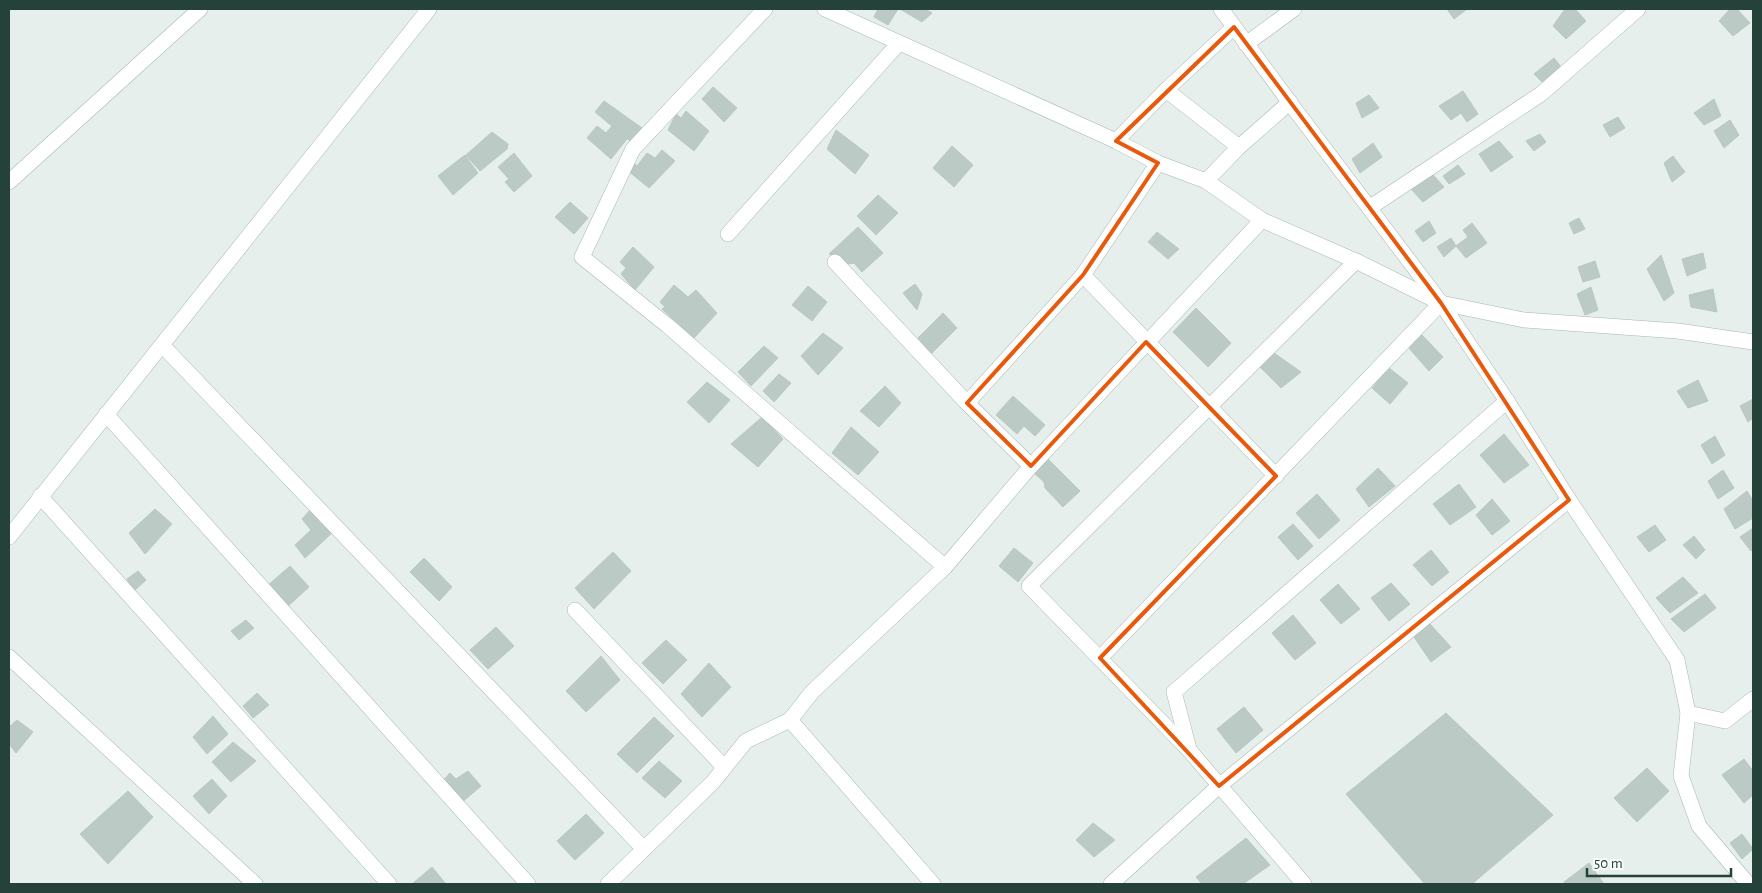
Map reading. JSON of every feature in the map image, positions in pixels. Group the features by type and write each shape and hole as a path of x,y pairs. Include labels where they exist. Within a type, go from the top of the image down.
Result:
{"street":[{"path":"9,182 200,9"},
{"path":"9,537 428,9"},
{"path":"765,9 633,149 582,257 668,326 945,567"},
{"path":"825,9 1116,141 1158,163 1206,181 1262,220 1356,261 1441,303 1524,320 1678,331 1753,342"},
{"path":"1221,9 1441,303 1507,401 1569,500 1677,660 1688,713 1681,776 1699,826 1748,884"},
{"path":"1246,44 1294,9"},
{"path":"1369,208 1541,94 1638,9"},
{"path":"1116,141 1166,90 1234,27"},
{"path":"728,234 899,43"},
{"path":"1166,90 1239,147"},
{"path":"1206,181 1239,147 1290,102"},
{"path":"966,403 1083,276 1158,163"},
{"path":"608,884 713,782 746,741 790,720 812,692 945,567 1031,466 1262,220"},
{"path":"1304,884 1189,750 1030,586 1356,261"},
{"path":"834,262 966,403 1031,466"},
{"path":"1083,276 1276,476"},
{"path":"1100,658 1441,303"},
{"path":"162,345 644,848"},
{"path":"1189,750 1174,692 1507,401"},
{"path":"106,414 528,884"},
{"path":"40,496 389,884"},
{"path":"1111,884 1219,786 1569,500"},
{"path":"575,610 724,767"},
{"path":"9,657 255,884"},
{"path":"1688,713 1725,721 1753,699"},
{"path":"790,720 933,884"}],"highlighted area":[{"path":"1234,27 1441,303 1569,500 1219,786 1100,658 1276,476 1146,342 1031,466 967,403 1083,275 1158,163 1116,141"}],"building":[{"path":"878,9 898,9 888,25 874,17"},
{"path":"900,9 925,9 932,13 922,22"},
{"path":"1447,9 1467,9 1454,19"},
{"path":"1565,9 1575,9 1586,21 1566,39 1553,26"},
{"path":"1730,9 1737,9 1750,23 1733,36 1719,21"},
{"path":"1554,58 1569,77 1551,91 1534,74"},
{"path":"713,87 737,108 724,122 702,99"},
{"path":"1463,91 1478,114 1467,122 1461,113 1451,120 1439,106"},
{"path":"1369,95 1379,108 1362,118 1356,103"},
{"path":"1714,99 1721,116 1704,125 1694,113"},
{"path":"604,101 642,128 630,141 595,112"},
{"path":"686,111 709,131 694,151 668,130 676,114 681,118"},
{"path":"1618,117 1625,128 1610,137 1603,125"},
{"path":"1730,120 1739,135 1724,148 1714,131"},
{"path":"597,126 606,133 612,126 627,139 611,159 587,138"},
{"path":"836,130 869,155 855,174 827,149"},
{"path":"492,132 508,144 507,149 480,171 466,155"},
{"path":"1540,134 1546,142 1534,151 1526,141"},
{"path":"1499,141 1513,157 1491,172 1479,154"},
{"path":"1373,143 1382,157 1360,173 1352,159"},
{"path":"952,146 973,165 954,187 933,168"},
{"path":"662,150 675,161 649,188 627,170 633,162 637,166 647,153 655,158"},
{"path":"514,153 532,176 514,192 505,182 509,179 498,167"},
{"path":"465,155 478,173 453,195 438,176"},
{"path":"1673,156 1685,172 1672,182 1664,163"},
{"path":"1423,164 1444,187 1423,202 1411,189 1421,183 1410,174"},
{"path":"1458,165 1465,174 1449,184 1443,176"},
{"path":"878,195 898,213 876,235 857,216"},
{"path":"570,202 588,218 574,234 555,217"},
{"path":"1579,218 1585,229 1574,234 1569,223"},
{"path":"1429,221 1436,233 1423,242 1415,231"},
{"path":"1472,223 1487,243 1466,258 1456,246 1468,237 1463,230"},
{"path":"858,227 883,253 862,272 854,263 848,264 829,254"},
{"path":"1157,232 1179,249 1168,259 1148,242"},
{"path":"1451,238 1456,246 1444,257 1437,247"},
{"path":"633,247 654,267 635,290 621,274 626,268 620,262"},
{"path":"1703,253 1706,268 1687,276 1682,259"},
{"path":"1661,255 1674,293 1664,301 1647,269"},
{"path":"1595,261 1600,277 1583,282 1578,267"},
{"path":"915,284 922,294 917,310 903,293"},
{"path":"674,285 688,297 696,290 717,313 694,338 662,309 665,307 660,302"},
{"path":"808,286 827,302 812,321 792,305"},
{"path":"1591,287 1598,310 1585,315 1577,294"},
{"path":"1713,289 1717,312 1691,307 1689,295"},
{"path":"1196,308 1231,343 1208,367 1173,332"},
{"path":"943,313 957,328 931,354 918,338"},
{"path":"823,333 843,348 818,375 801,356"},
{"path":"1422,335 1443,357 1429,371 1408,347"},
{"path":"764,346 778,358 751,386 738,372"},
{"path":"1274,353 1301,372 1281,388 1260,367"},
{"path":"1389,368 1408,383 1390,404 1372,388"},
{"path":"779,374 791,383 774,402 763,391"},
{"path":"1698,380 1708,401 1688,408 1677,391"},
{"path":"707,382 730,400 709,423 687,402"},
{"path":"885,386 901,403 879,427 860,411"},
{"path":"1013,396 1045,425 1035,436 1024,426 1017,434 996,415"},
{"path":"1753,399 1753,418 1748,422 1740,406"},
{"path":"762,417 783,439 758,467 731,444"},
{"path":"851,427 879,452 858,475 832,453"},
{"path":"1504,434 1529,465 1504,483 1480,455"},
{"path":"1715,436 1725,455 1712,464 1701,445"},
{"path":"1047,458 1080,491 1063,507 1045,488 1044,482 1033,472"},
{"path":"1378,468 1395,486 1369,507 1356,489"},
{"path":"1723,470 1734,488 1718,499 1708,481"},
{"path":"1459,484 1476,507 1450,525 1433,504"},
{"path":"1747,491 1753,501 1753,518 1735,529 1724,509"},
{"path":"1317,494 1340,520 1319,539 1296,513"},
{"path":"1492,499 1510,521 1492,535 1476,515"},
{"path":"313,507 333,532 305,558 295,545 311,530 302,519"},
{"path":"155,509 172,524 145,554 129,533"},
{"path":"1293,524 1313,546 1298,560 1278,537"},
{"path":"1655,525 1666,540 1649,552 1637,537"},
{"path":"1753,528 1753,549 1751,551 1740,537"},
{"path":"1694,536 1705,550 1696,559 1683,545"},
{"path":"1014,548 1033,563 1018,582 999,566"},
{"path":"1431,550 1449,572 1432,586 1413,565"},
{"path":"613,552 631,571 594,609 575,588"},
{"path":"424,558 452,587 439,601 410,572"},
{"path":"290,566 309,587 286,608 266,587"},
{"path":"138,571 146,580 134,591 127,579"},
{"path":"1683,577 1698,593 1670,613 1656,598"},
{"path":"1391,583 1410,604 1389,621 1371,598"},
{"path":"1338,584 1360,609 1341,624 1320,600"},
{"path":"1705,594 1716,608 1684,632 1671,619"},
{"path":"1293,615 1316,643 1295,660 1272,633"},
{"path":"246,620 254,628 239,640 231,631"},
{"path":"1430,624 1451,647 1431,662 1414,637"},
{"path":"496,627 514,646 488,669 470,650"},
{"path":"666,640 687,660 663,684 642,663"},
{"path":"601,656 620,680 586,712 566,691"},
{"path":"709,663 731,687 702,717 681,694"},
{"path":"257,693 269,705 253,718 243,706"},
{"path":"1244,707 1263,730 1236,753 1217,729"},
{"path":"1446,713 1553,815 1472,884 1425,884 1346,794"},
{"path":"213,716 228,734 207,754 193,737"},
{"path":"654,717 674,736 637,773 617,754"},
{"path":"17,720 33,732 16,753 9,744 9,727"},
{"path":"233,742 256,761 231,782 212,762"},
{"path":"1744,759 1753,771 1753,795 1744,803 1722,775"},
{"path":"659,761 682,781 665,798 642,778"},
{"path":"1647,768 1669,791 1637,822 1614,798"},
{"path":"468,771 481,786 461,803 442,782 450,773 456,779"},
{"path":"212,779 227,796 209,814 193,796"},
{"path":"128,791 153,817 108,864 80,834"},
{"path":"586,814 604,833 575,860 557,841"},
{"path":"1093,823 1115,840 1094,857 1076,840"},
{"path":"1742,834 1753,849 1742,859 1730,843"},
{"path":"1246,838 1270,865 1243,884 1202,884 1196,877"},
{"path":"1589,863 1604,884 1566,884 1564,882"},
{"path":"432,867 446,884 412,884"}]}
